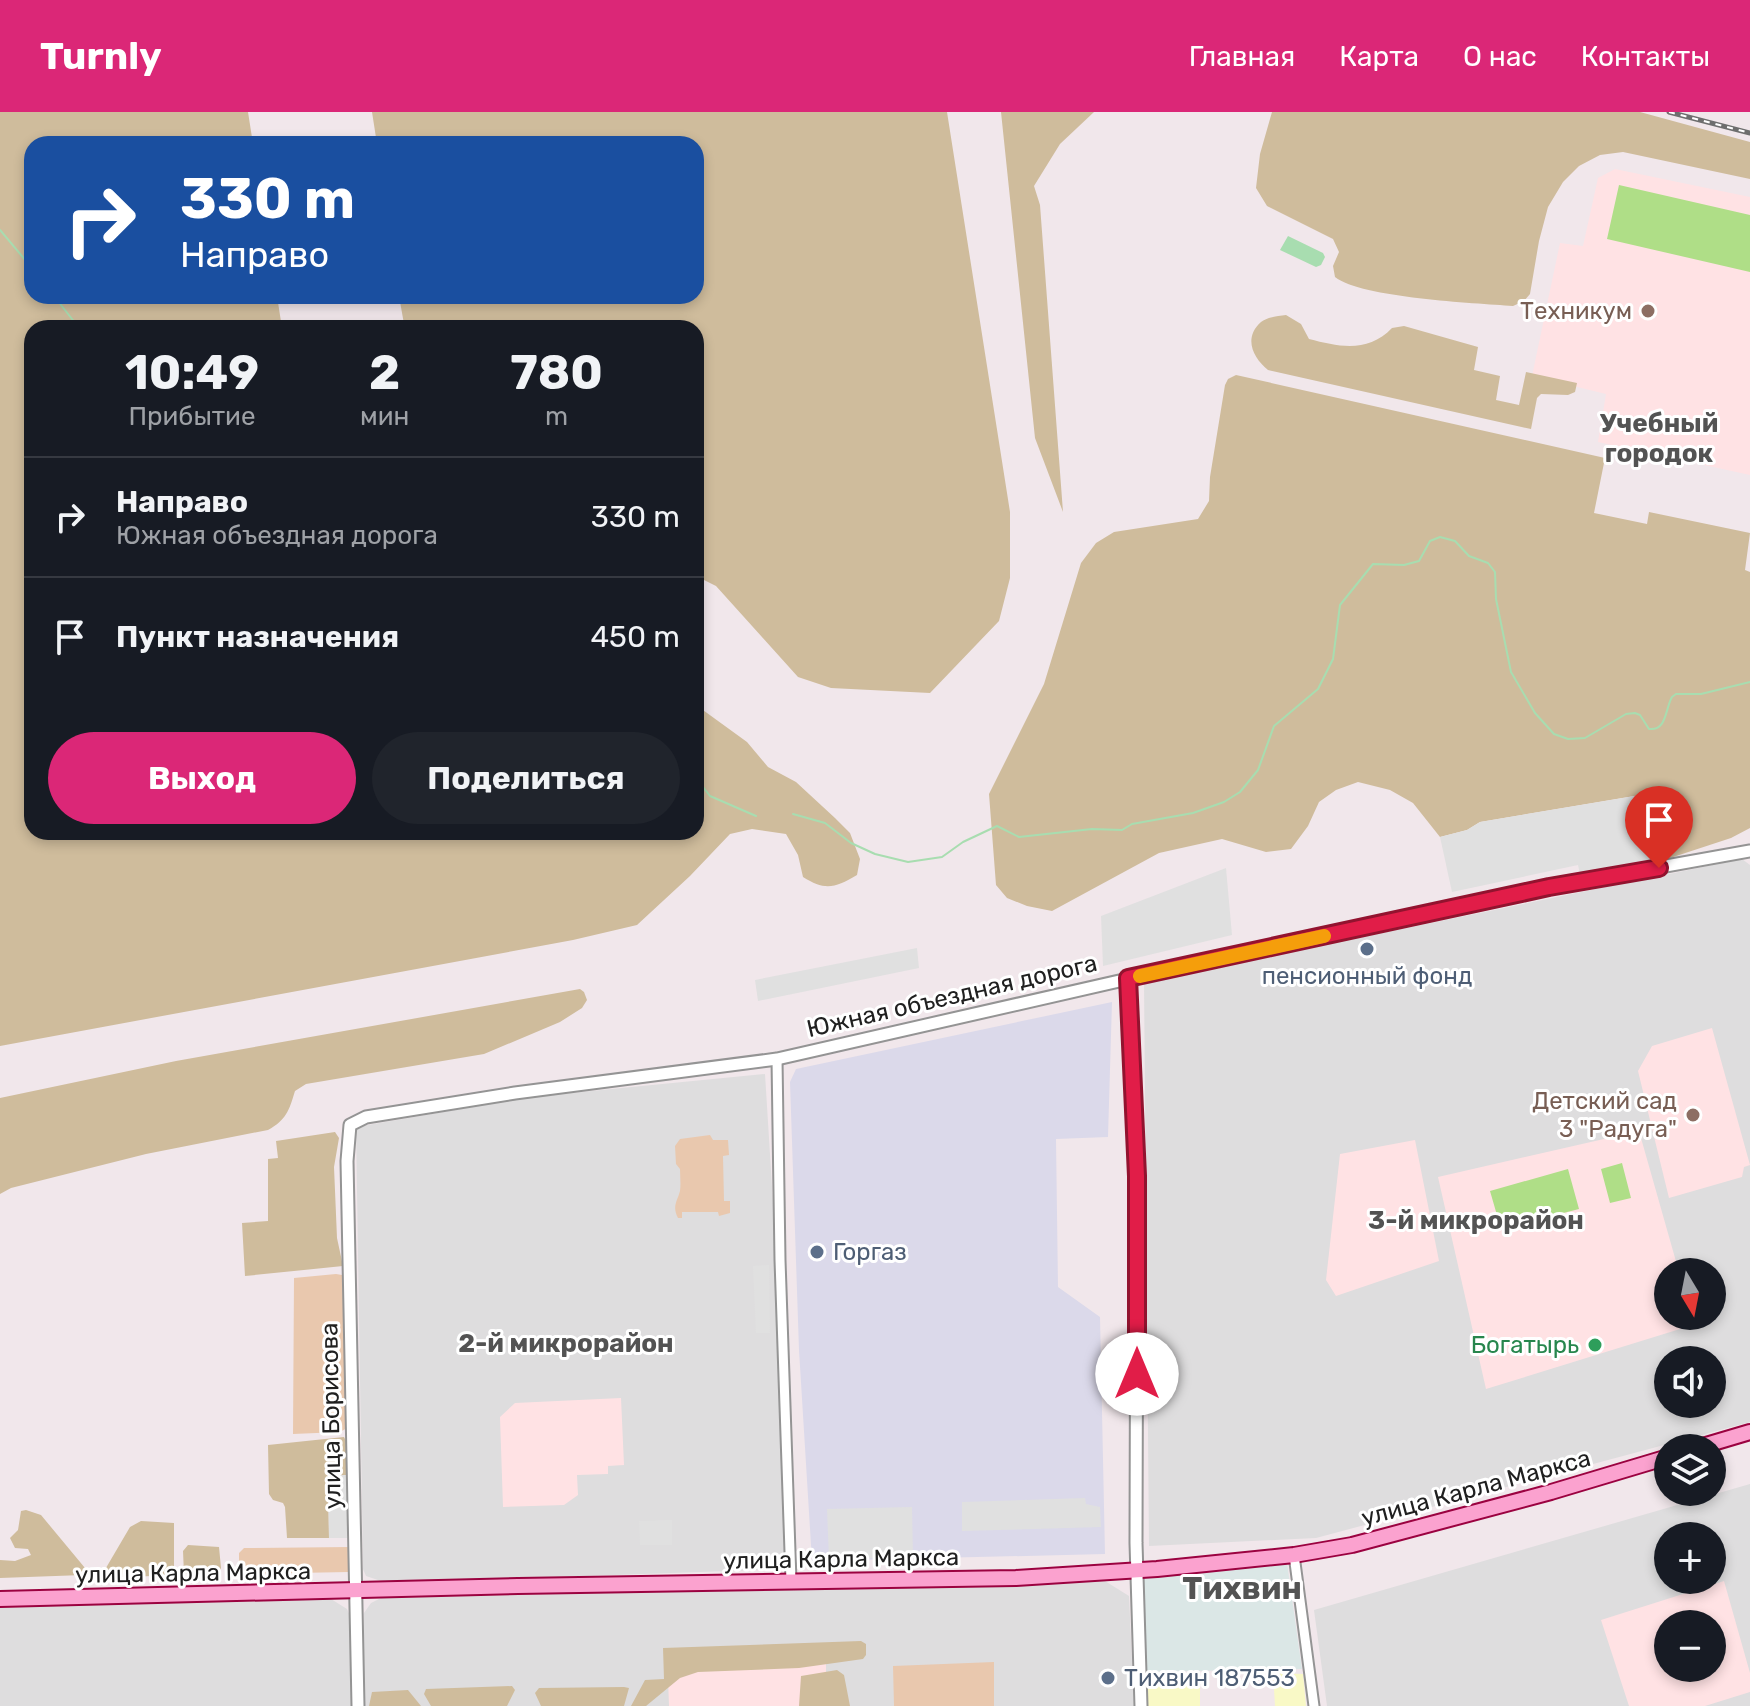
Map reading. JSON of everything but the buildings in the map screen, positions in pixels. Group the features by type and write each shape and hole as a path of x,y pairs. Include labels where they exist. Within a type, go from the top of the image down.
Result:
{"main road":[{"path":"1726,1439 1750,1432"},
{"name":"улица Карла Маркса","path":"0,1599 1016,1578 1137,1570 1294,1555 1386,1536 1654,1461"}],"street":[{"name":"Южная объездная дорога","path":"350,1125 366,1117 498,1095 777,1059 1128,978 1549,887 1750,851"},
{"path":"1128,978 1132,1012 1138,1216 1137,1570 1141,1706"},
{"path":"777,1059 791,1581"},
{"name":"улица Борисова","path":"350,1125 347,1161 358,1706"},
{"path":"1294,1555 1314,1706"}],"shaded area":[{"path":"0,112 248,112 252,136 24,136 24,304 278,304 281,320 24,320 24,840 704,840 704,711 747,742 768,767 796,782 850,833 860,859 857,875 830,886 811,881 803,877 798,855 786,834 752,829 730,834 637,925 573,940 0,1046"},
{"path":"372,112 947,112 1010,512 1010,578 999,621 930,693 831,688 798,677 716,586 704,580 704,320 403,320 400,304 704,304 704,136 376,136"},
{"path":"1001,112 1094,112 1060,144 1034,186 1040,205 1063,512 1035,438"},
{"path":"1272,112 1640,112 1750,142 1750,179 1623,152 1600,155 1579,166 1563,182 1548,207 1530,294 1524,301 1513,306 1393,295 1349,284 1335,277 1333,266 1339,252 1333,239 1267,206 1256,188 1260,154"},
{"name":"Техникум","path":"1615,169 1750,197 1750,475 1598,442 1606,394 1532,376 1560,243 1583,246 1598,178"},
{"path":"1619,185 1750,215 1750,272 1607,239"},
{"path":"1288,236 1323,253 1325,257 1321,265 1316,267 1280,250"},
{"path":"1286,315 1301,324 1309,339 1332,344 1363,345 1392,328 1404,326 1478,347 1474,370 1500,376 1496,400 1519,405 1526,372 1577,383 1575,392 1568,395 1541,394 1537,398 1531,429 1268,370 1254,354 1252,335 1263,320"},
{"path":"1236,375 1605,458 1594,513 1647,524 1649,512 1750,533 1745,570 1750,572 1750,828 1731,838 1664,860 1652,793 1480,822 1467,830 1440,837 1413,803 1390,790 1358,782 1336,790 1319,802 1308,826 1291,849 1266,852 1222,839 1159,853 1052,911 1007,898 996,885 989,794 1044,684 1081,563 1096,543 1114,532 1198,519 1209,501 1225,385 1228,379"},
{"path":"1653,793 1664,860 1580,874 1578,865 1452,892 1440,837 1467,830 1480,822"},
{"path":"1742,859 1750,865 1750,1422 1705,1434 1654,1434 1654,1448 1316,1538 1149,1546 1144,982"},
{"path":"1226,868 1232,935 1103,966 1101,916"},
{"path":"917,948 919,968 758,1001 755,980"},
{"path":"580,989 587,1000 582,1008 560,1022 484,1054 306,1084 295,1091 283,1119 268,1130 146,1154 11,1188 0,1194 0,1098 176,1061"},
{"path":"1112,1002 1108,1137 1056,1139 1058,1287 1100,1317 1105,1554 812,1561 799,1350 790,1082 796,1069"},
{"name":"Детский сад 3 \"Радуга\"","path":"1712,1028 1750,1165 1744,1167 1742,1177 1669,1198 1638,1071 1652,1046"},
{"path":"765,1074 777,1267 785,1569 387,1583 366,1576 363,1569 356,1127 530,1097"},
{"path":"1639,1131 1675,1258 1654,1258 1654,1330 1677,1330 1486,1389 1438,1177"},
{"path":"335,1132 339,1138 334,1167 337,1238 343,1266 245,1276 242,1223 268,1221 268,1159 278,1158 276,1141"},
{"path":"710,1135 713,1140 728,1140 729,1155 723,1156 724,1201 730,1201 730,1213 719,1216 718,1212 682,1212 682,1218 678,1218 675,1207 680,1191 680,1169 676,1164 675,1146 680,1139"},
{"path":"1415,1140 1439,1261 1336,1296 1326,1280 1340,1154"},
{"path":"1622,1163 1631,1198 1610,1203 1601,1169"},
{"path":"1568,1169 1579,1209 1501,1229 1490,1191"},
{"path":"769,1265 770,1333 756,1333 753,1266"},
{"path":"336,1274 344,1279 347,1428 340,1432 293,1434 294,1278"},
{"path":"621,1398 624,1465 608,1466 608,1474 577,1475 578,1495 564,1505 503,1507 500,1417 515,1403"},
{"path":"344,1437 347,1443 347,1475 328,1476 329,1538 287,1538 285,1507 269,1494 268,1445"},
{"path":"347,1475 347,1538 329,1538 328,1476"},
{"path":"1750,1484 1750,1706 1327,1706 1314,1610 1674,1506 1726,1506 1726,1491"},
{"path":"1085,1498 1086,1504 1100,1507 1101,1527 962,1531 962,1502"},
{"path":"912,1507 913,1557 829,1559 827,1509"},
{"path":"21,1511 41,1515 85,1568 83,1575 0,1578 0,1560 15,1561 31,1555 28,1549 15,1548 10,1538 18,1530"},
{"path":"672,1520 672,1545 640,1545 639,1521"},
{"path":"141,1521 174,1523 174,1575 107,1578 103,1573 130,1527"},
{"path":"188,1545 219,1547 219,1573 184,1574 183,1551"},
{"path":"350,1547 349,1572 245,1574 239,1567 239,1553 244,1548"},
{"path":"1287,1563 1302,1669 1142,1672 1140,1583 1147,1575"},
{"path":"1105,1581 1129,1596 1134,1706 363,1706 364,1613 371,1603 381,1598"},
{"path":"1726,1588 1750,1673 1750,1692 1705,1706 1629,1706 1601,1620 1683,1594 1726,1594"},
{"path":"331,1599 347,1609 351,1619 351,1706 0,1706 0,1606"},
{"path":"861,1641 866,1644 863,1659 799,1668 698,1672 680,1678 646,1706 631,1706 645,1680 664,1679 663,1648"},
{"path":"826,1646 826,1706 669,1706 667,1650"},
{"path":"994,1662 994,1706 894,1706 893,1666"},
{"path":"837,1670 844,1675 850,1706 799,1706 801,1676"},
{"path":"1273,1673 1303,1674 1306,1706 1275,1706"},
{"path":"1144,1675 1200,1675 1200,1706 1146,1706"},
{"path":"512,1686 515,1690 507,1706 431,1706 424,1694 426,1689"},
{"path":"539,1688 629,1688 624,1706 541,1706 535,1693"},
{"path":"408,1690 421,1706 369,1706 372,1692"}],"waterway":[{"path":"0,230 24,258"},
{"path":"60,304 73,320"},
{"path":"793,814 825,823 851,843 875,854 908,862 942,857 963,842 997,826 1019,837 1092,829 1122,830 1132,824 1193,813 1224,802 1240,792 1258,770 1274,726 1318,689 1333,659 1340,605 1373,564 1404,565 1419,561 1430,541 1440,537 1455,541 1469,556 1488,563 1495,572 1496,599 1511,672 1535,713 1554,734 1568,739 1585,738 1626,714 1635,713 1640,715 1649,729 1655,729 1662,723 1676,694 1701,694 1750,682"},
{"path":"704,788 710,796 756,816"}],"railway":[{"path":"1669,112 1750,133"}],"slow traffic":[{"path":"1140,976 1324,936"}],"place":[{"name":"Техникум","path":"1648,311"},
{"name":"пенсионный фонд","path":"1367,949"},
{"name":"Детский сад 3 \"Радуга\"","path":"1693,1115"},
{"name":"Горгаз","path":"817,1252"},
{"name":"Богатырь","path":"1595,1345"},
{"name":"Тихвин 187553","path":"1108,1678"}],"district":[{"name":"Учебный городок","path":"1659,438"},
{"name":"3-й микрорайон","path":"1476,1220"},
{"name":"2-й микрорайон","path":"566,1343"},
{"name":"Тихвин","path":"1242,1588"}],"route":[{"path":"1137,1374 1138,1216 1132,1012 1128,978 1549,887 1659,868"}]}
